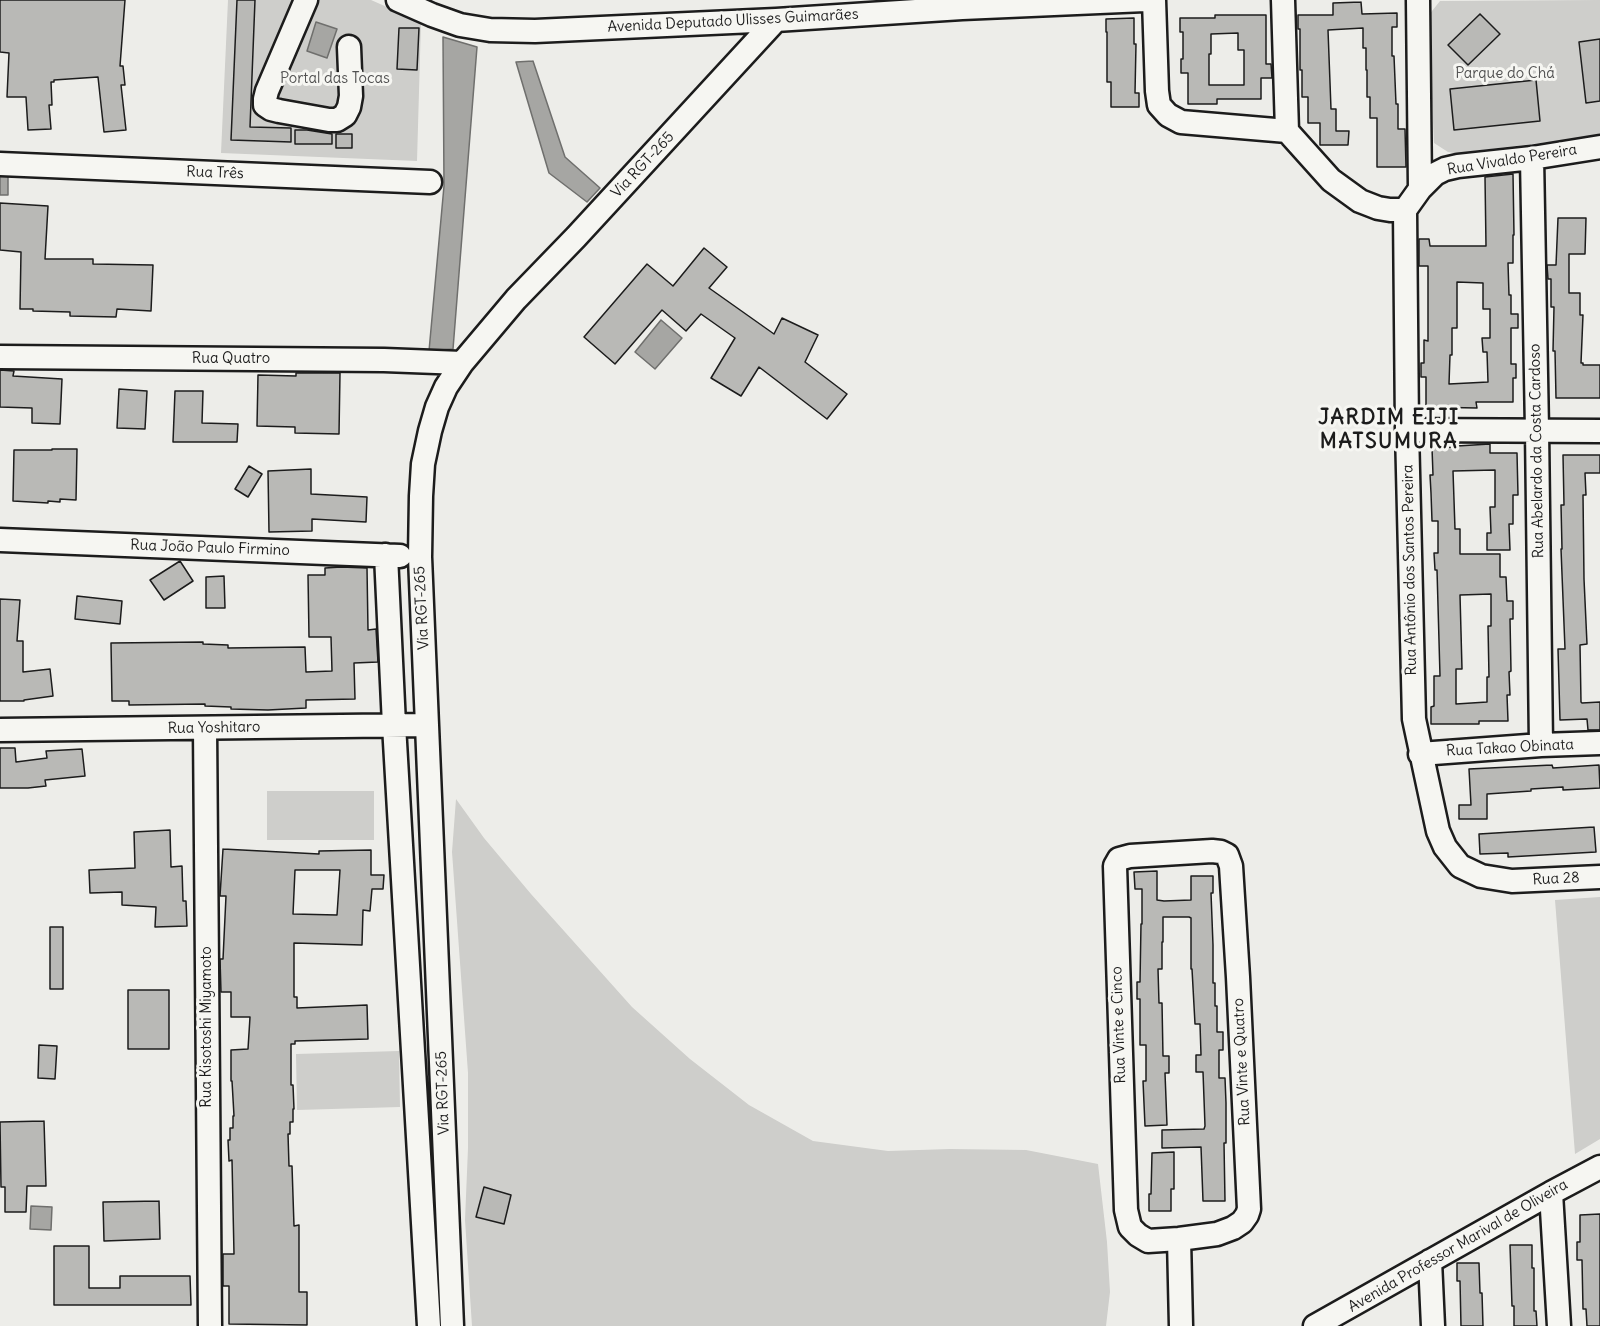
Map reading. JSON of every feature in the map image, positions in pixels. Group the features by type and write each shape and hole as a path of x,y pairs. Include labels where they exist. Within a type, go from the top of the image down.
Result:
{"street":[{"path":"306,0 267,91 265,105 279,111 329,120 338,120 345,116 351,96 349,47"},
{"name":"Avenida Deputado Ulisses Guimarães","path":"403,1 460,25 490,30 546,31 776,20 961,4 1145,0"},
{"path":"1154,0 1157,91 1159,105 1168,115 1181,122 1287,131"},
{"path":"1283,0 1287,131 1331,180 1360,201 1378,208 1405,210"},
{"path":"1418,0 1420,189"},
{"name":"Via RGT-265","path":"452,1326 420,557 422,474 430,431 446,387 462,363 516,299 776,20"},
{"name":"Rua Vivaldo Pereira","path":"1405,210 1420,189 1435,174 1445,169 1600,147"},
{"name":"Rua Abelardo da Costa Cardoso","path":"1532,158 1538,430 1541,745"},
{"name":"Rua Três","path":"0,164 430,182"},
{"name":"Rua Antônio dos Santos Pereira","path":"1405,210 1407,430 1414,719 1435,821 1444,847 1460,866 1481,876 1512,882"},
{"name":"Rua Quatro","path":"0,357 384,360 462,363"},
{"path":"1407,430 1600,431"},
{"name":"Rua João Paulo Firmino","path":"0,540 420,557"},
{"path":"386,555 429,1326"},
{"name":"Rua Yoshitaro","path":"0,730 428,725"},
{"name":"Rua Kisotoshi Miyamoto","path":"205,728 210,1326"},
{"name":"Rua Takao Obinata","path":"1420,754 1600,743"},
{"name":"Rua Vinte e Cinco","path":"1179,1239 1155,1241 1143,1239 1130,1227 1127,1217 1114,870 1117,861 1125,856 1207,851"},
{"name":"Rua Vinte e Quatro","path":"1179,1239 1217,1234 1233,1228 1247,1215 1249,1204 1231,866 1224,853 1207,851"},
{"name":"Rua 28","path":"1512,882 1600,877"},
{"name":"Avenida Professor Marival de Oliveira","path":"1315,1326 1551,1192 1600,1167"},
{"path":"1551,1192 1559,1326"},
{"path":"1179,1239 1181,1326"},
{"path":"1430,1261 1432,1326"}],"green space":[{"name":"Portal das Tocas","path":"228,0 371,0 421,22 417,161 221,153"},
{"name":"Parque do Chá","path":"1600,0 1600,136 1460,154 1448,152 1434,143 1428,16 1440,1"},
{"path":"267,791 374,791 374,840 267,840"},
{"path":"456,799 484,838 531,894 632,1007 690,1059 749,1105 813,1141 888,1151 1026,1150 1098,1164 1110,1292 1106,1326 472,1326 465,1220 468,1073 452,852"},
{"path":"1600,897 1600,1139 1575,1154 1555,900"},
{"path":"399,1051 400,1107 297,1110 296,1054"}],"shaded area":[{"path":"316,22 337,29 327,58 307,51"},
{"path":"443,37 477,47 453,349 429,351 444,186"},
{"path":"533,61 565,157 600,188 587,202 549,173 516,62"},
{"path":"0,175 8,175 8,195 0,195"},
{"path":"661,320 682,338 655,369 635,352"},
{"path":"31,1206 52,1207 51,1230 30,1229"}],"building":[{"path":"0,0 125,0 120,66 123,66 125,85 121,85 126,130 104,132 98,77 51,82 52,105 49,105 51,129 28,130 26,97 7,97 9,53 0,52"},
{"path":"237,0 255,0 250,127 291,128 291,142 231,140"},
{"path":"1361,2 1362,14 1397,13 1397,27 1392,27 1392,56 1394,56 1396,104 1398,104 1398,129 1405,129 1406,167 1377,167 1377,118 1370,118 1363,28 1328,30 1331,109 1336,109 1336,131 1349,131 1348,145 1320,145 1320,123 1308,123 1308,97 1302,97 1298,15 1333,15 1333,3"},
{"path":"1480,14 1500,34 1468,65 1448,45"},
{"path":"1215,15 1266,15 1266,64 1271,64 1272,78 1261,78 1261,99 1217,99 1217,104 1188,104 1188,73 1181,73 1183,32 1180,32 1180,18 1215,18","holes":["1238,33 1238,50 1244,50 1244,85 1209,85 1211,34"]},
{"path":"1134,18 1135,93 1139,93 1139,107 1111,107 1111,82 1107,82 1106,19"},
{"path":"399,28 419,28 417,70 397,69"},
{"path":"1600,39 1600,101 1586,103 1579,42"},
{"path":"1536,80 1540,121 1454,130 1450,89"},
{"path":"295,130 332,134 332,144 295,144"},
{"path":"336,134 352,134 352,148 336,148"},
{"path":"1513,174 1514,235 1513,263 1508,263 1509,295 1511,295 1511,314 1518,314 1518,328 1511,328 1511,364 1516,364 1516,378 1513,378 1513,402 1476,402 1477,408 1426,407 1426,377 1421,377 1421,363 1424,363 1424,340 1428,341 1428,266 1419,266 1419,239 1429,239 1430,246 1486,246 1485,177","holes":["1457,282 1483,283 1483,309 1490,309 1490,338 1482,338 1483,352 1487,352 1488,382 1449,384 1452,328 1457,328"]},
{"path":"0,203 48,206 45,259 93,259 93,264 153,265 151,311 117,309 116,317 70,316 70,312 20,309 21,252 0,250"},
{"path":"1558,218 1586,218 1585,254 1569,254 1569,293 1580,293 1580,315 1583,315 1581,363 1600,365 1600,398 1556,398 1555,351 1553,351 1554,307 1551,307 1551,279 1548,279 1547,265 1556,265"},
{"path":"704,248 727,267 709,288 774,334 782,318 818,335 805,362 847,394 827,419 759,367 741,396 711,378 735,338 701,314 686,331 662,310 615,364 584,337 647,264 673,286"},
{"path":"0,370 14,371 13,376 62,379 60,424 32,423 32,408 0,407"},
{"path":"296,373 340,373 339,434 295,433 295,427 257,426 258,375 296,376"},
{"path":"119,389 147,391 145,429 117,428"},
{"path":"175,391 203,391 202,423 238,424 237,442 173,442"},
{"path":"1490,444 1490,453 1517,453 1518,495 1513,495 1513,524 1509,524 1510,550 1487,550 1487,533 1491,533 1490,507 1495,507 1495,470 1453,471 1455,529 1460,529 1460,554 1500,554 1500,577 1506,577 1507,601 1513,601 1513,619 1510,619 1511,671 1509,672 1510,695 1507,695 1508,721 1479,721 1479,724 1431,724 1431,707 1434,706 1434,676 1440,676 1437,570 1435,570 1434,553 1438,553 1438,521 1432,521 1430,475 1433,475 1432,448","holes":["1491,594 1491,626 1488,626 1487,702 1456,704 1456,669 1462,669 1460,595"]},
{"path":"77,449 76,500 60,499 60,502 48,501 48,503 13,501 14,450"},
{"path":"1563,455 1600,455 1600,473 1585,473 1586,495 1583,495 1587,644 1580,645 1581,702 1600,702 1600,730 1588,730 1587,719 1560,720 1558,649 1565,649 1561,549 1561,505 1564,505"},
{"path":"249,466 262,474 248,497 235,489"},
{"path":"311,469 311,494 367,497 366,522 312,519 312,531 269,532 268,471"},
{"path":"180,561 193,581 164,600 150,580"},
{"path":"325,568 367,568 368,630 376,629 378,662 354,663 355,699 306,700 306,708 268,710 231,709 231,707 205,706 205,704 129,705 129,701 112,701 111,643 203,642 203,644 228,645 228,648 305,647 306,672 332,671 331,637 309,637 308,575 325,575"},
{"path":"224,576 225,608 206,608 206,577"},
{"path":"77,596 122,601 120,624 75,619"},
{"path":"0,599 20,600 17,641 23,641 23,672 50,669 53,696 24,701 0,701"},
{"path":"0,748 15,748 16,762 47,758 46,751 82,749 85,776 45,780 46,786 0,788"},
{"path":"1552,765 1553,768 1599,765 1600,788 1563,790 1563,787 1487,794 1487,819 1459,819 1459,805 1471,805 1469,769"},
{"path":"1594,827 1596,852 1508,857 1508,853 1480,854 1479,834"},
{"path":"170,830 171,867 182,866 183,901 186,901 187,926 155,927 156,907 122,905 122,892 90,893 89,870 135,868 134,832"},
{"path":"223,849 319,854 319,851 371,850 371,875 384,875 383,889 372,889 370,911 363,910 362,945 294,943 294,997 297,997 297,1008 367,1005 368,1039 295,1041 295,1044 291,1044 291,1085 293,1085 294,1109 293,1122 290,1122 290,1134 288,1134 289,1166 292,1166 294,1226 299,1225 299,1292 307,1292 307,1325 229,1324 229,1286 223,1286 223,1254 234,1254 232,1160 229,1161 228,1140 230,1140 230,1128 233,1128 234,1116 231,1050 248,1049 250,1017 231,1017 231,992 221,992 220,959 223,959 226,896 220,896","holes":["295,870 340,870 337,915 293,914"]},
{"path":"1157,871 1157,900 1164,901 1191,900 1191,876 1213,876 1213,893 1211,893 1213,983 1215,983 1215,1006 1217,1006 1217,1032 1223,1032 1223,1050 1219,1050 1219,1078 1225,1078 1226,1103 1225,1201 1203,1201 1201,1147 1162,1148 1162,1130 1204,1129 1205,1126 1203,1072 1196,1072 1196,1055 1201,1055 1200,1024 1195,1024 1191,969 1191,918 1189,917 1163,917 1162,969 1158,969 1159,1003 1162,1003 1163,1056 1169,1056 1169,1073 1165,1073 1167,1125 1145,1126 1143,1081 1146,1081 1146,1045 1140,1045 1140,999 1137,999 1137,982 1140,982 1142,889 1135,889 1134,872"},
{"path":"50,927 63,927 63,989 50,989"},
{"path":"128,990 169,990 169,1049 128,1049"},
{"path":"39,1045 57,1046 55,1079 38,1078"},
{"path":"44,1121 46,1186 27,1186 26,1212 5,1212 5,1187 1,1187 0,1122"},
{"path":"1174,1152 1174,1189 1171,1189 1171,1211 1149,1211 1152,1153"},
{"path":"484,1187 511,1195 504,1224 476,1217"},
{"path":"159,1201 160,1239 104,1241 103,1202"},
{"path":"1600,1214 1600,1326 1587,1326 1586,1309 1583,1309 1582,1260 1577,1260 1580,1215"},
{"path":"1510,1245 1532,1245 1534,1311 1536,1311 1537,1326 1514,1326"},
{"path":"54,1246 89,1246 89,1288 120,1288 120,1276 190,1276 191,1305 54,1305"},
{"path":"1457,1263 1479,1263 1483,1326 1461,1326 1460,1281 1457,1281"}],"district":[{"name":"JARDIM EIJI MATSUMURA","path":"1389,430"}]}
